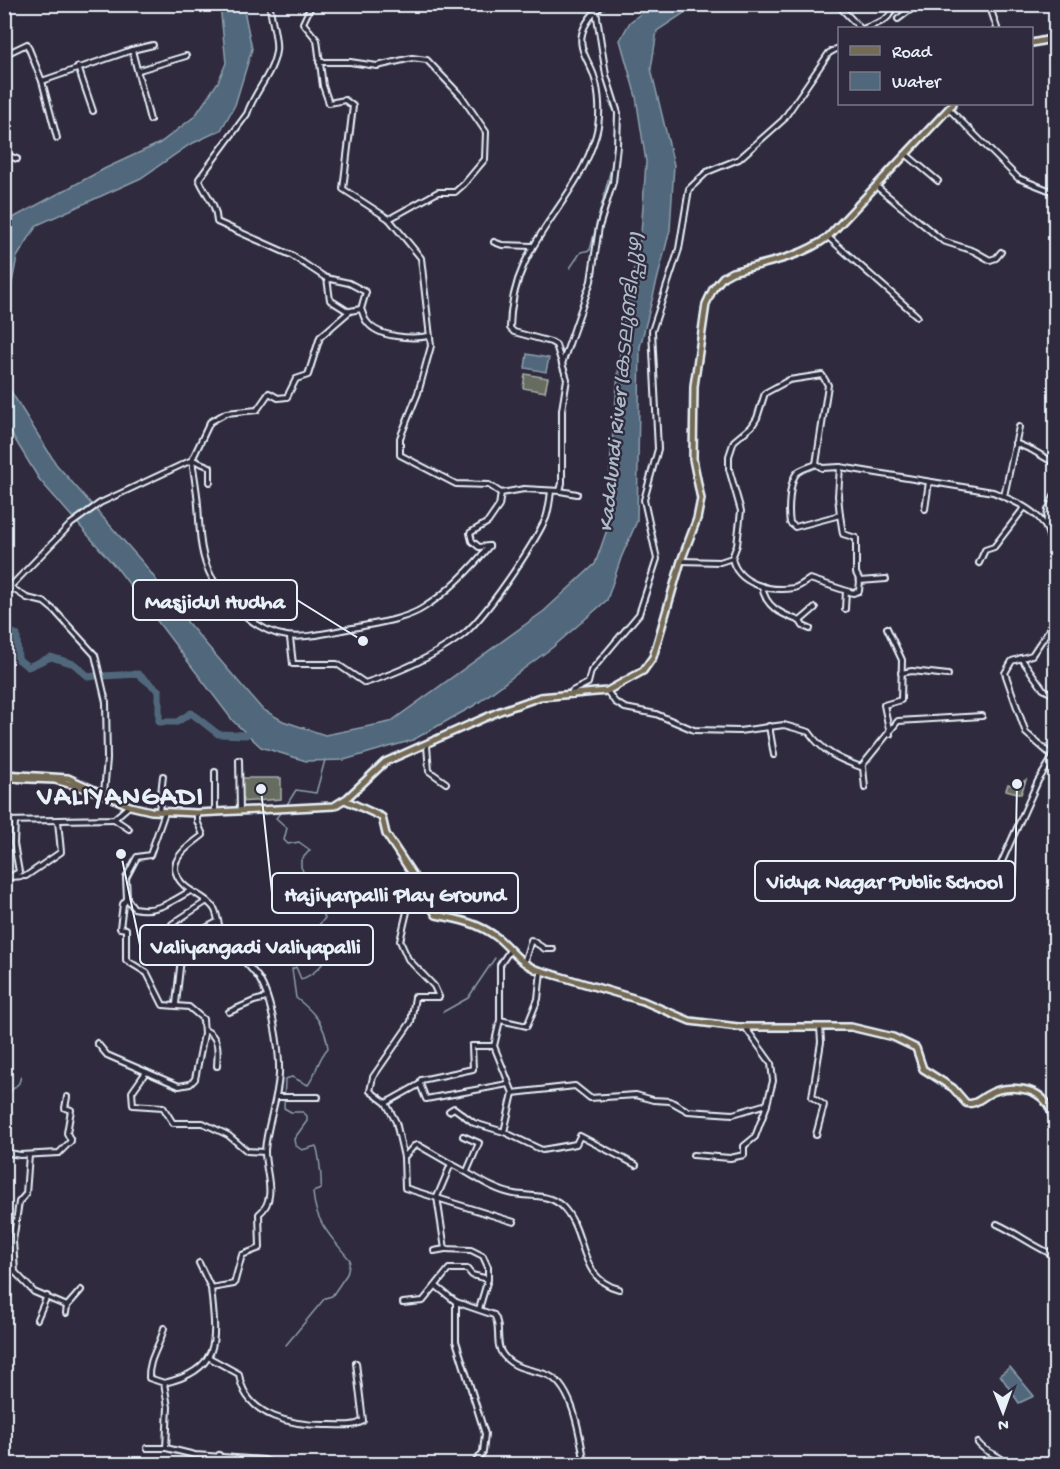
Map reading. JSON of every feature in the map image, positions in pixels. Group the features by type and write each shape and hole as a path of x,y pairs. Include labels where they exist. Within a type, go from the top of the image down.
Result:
{"main road":[{"path":"1033,43 1056,38"},
{"path":"4,776 55,780 104,793 130,806 162,812 197,813 334,806 345,800 385,762 427,746 530,699 608,691 637,675 652,657 681,561 697,519 701,499 693,459 694,386 706,304 713,289 723,277 732,272 792,256 813,248 828,237 877,188 951,106"},
{"path":"345,800 382,817 386,834 416,878 430,888 428,902 435,915 474,923 496,936 524,964 643,1000 686,1020 745,1027 862,1029 909,1044 918,1050 922,1069 953,1088 968,1104 973,1104 1005,1087 1034,1094 1048,1104 1056,1122"}],"street":[{"path":"270,4 276,51 270,72 251,102 247,114 199,179 203,189 217,207 217,222 291,255 327,278 349,282 366,292 361,309 367,323 376,330 415,339 429,336"},
{"path":"312,4 303,23 317,40 323,86 329,103 345,100 353,106 343,189 389,219 421,258 431,346 426,370 400,438 400,455 456,484 489,485 501,493 524,489 577,494"},
{"path":"560,491 562,410 567,379 556,345 514,332 510,328 514,296 532,246 572,187 597,132 598,93 582,47 583,33 596,11 604,4"},
{"path":"837,4 859,27"},
{"path":"897,20 909,8 918,4"},
{"path":"989,4 997,27"},
{"path":"868,27 886,20 892,14 893,6 909,8"},
{"path":"562,364 589,287 599,227 612,182 617,146 618,113 606,75 596,11"},
{"path":"4,55 27,44 42,81 57,138"},
{"path":"42,81 78,67 153,45"},
{"path":"572,695 573,691 588,683 591,671 639,614 657,559 644,500 658,449 652,331 676,260 690,189 706,172 739,159 783,120 829,53 838,48"},
{"path":"132,50 150,120"},
{"path":"139,70 186,56"},
{"path":"320,62 334,60 377,66 412,58 427,60 462,97 486,132 484,159 464,184 455,192 438,192 389,219"},
{"path":"78,67 93,111"},
{"path":"951,106 1018,178 1051,192"},
{"path":"4,154 17,159"},
{"path":"906,155 938,181"},
{"path":"877,188 943,241 974,251 990,260 996,258 1001,252"},
{"path":"828,237 917,316"},
{"path":"494,242 502,245 532,246"},
{"path":"327,278 330,300 349,312"},
{"path":"361,309 349,312 320,337 308,375 296,379 286,397 278,398 269,393 257,410 226,413 210,422 192,460 200,540 211,576 229,600 267,633 290,638 379,623 422,609 471,567 489,546 479,548 472,541 470,533 488,522 499,506 501,493"},
{"path":"816,464 828,385 822,375 789,380 765,393 752,426 734,441 729,456 729,469 741,512 738,545 732,558 734,568 741,577 762,586 795,588 810,579 846,591 859,591 860,581 856,573 856,538 843,534 840,515 838,496 840,467"},
{"path":"1056,406 1056,414"},
{"path":"1004,496 1019,427"},
{"path":"1015,443 1056,464"},
{"path":"10,587 73,523 96,506 192,460 210,466 210,482"},
{"path":"816,464 822,468 840,467 993,492 1024,507 1046,527"},
{"path":"816,464 796,474 792,487 790,523 799,526 840,515"},
{"path":"925,509 929,482"},
{"path":"290,638 293,664 337,664 365,683 398,672 458,639 474,626 518,565 547,516 551,490"},
{"path":"1055,559 1046,527 1048,510 1056,492"},
{"path":"979,563 985,550 994,548 1024,507"},
{"path":"681,561 720,562 732,558"},
{"path":"860,581 886,579"},
{"path":"4,583 27,598 44,603 56,611 96,655 106,702 107,759 104,793"},
{"path":"762,586 764,599 771,607 800,621 802,626 810,629"},
{"path":"845,609 846,591"},
{"path":"800,621 815,608"},
{"path":"995,877 1038,781 1054,758 1026,733 1005,676 1007,665 1036,651 1056,619"},
{"path":"887,628 902,660 901,700 884,705 890,735"},
{"path":"1021,658 1043,689 1056,696"},
{"path":"901,673 912,671 948,675"},
{"path":"608,691 617,704 625,708 656,714 694,730 740,731 791,725 805,730 819,747 863,767"},
{"path":"865,788 863,767 882,740 890,735 893,726 898,721 982,716"},
{"path":"769,726 774,755"},
{"path":"427,746 429,771 446,783"},
{"path":"239,760 240,811"},
{"path":"215,772 215,812"},
{"path":"163,776 162,812 150,855 137,857 127,874 127,899 134,908 148,911 165,906 190,891"},
{"path":"114,819 130,806"},
{"path":"197,813 197,822 203,835 190,845 175,865 178,878 190,891 207,901 214,909 217,922 239,957 259,979 276,1028 279,1074 278,1097 270,1114 265,1152 271,1190 265,1209 259,1214 260,1248 242,1255 234,1284 211,1288"},
{"path":"4,821 114,819 129,829"},
{"path":"4,883 18,872 14,844 15,821"},
{"path":"9,877 26,876 61,852 58,821"},
{"path":"416,878 400,941 408,958 438,991 440,997 415,997 411,1022 373,1077 370,1091 386,1103 396,1122 404,1157 405,1188 514,1222"},
{"path":"97,1043 107,1055 179,1086 190,1084 195,1079 204,1029 203,1019 189,1007 176,1004 164,1005 147,973 126,960 126,928 120,928 123,904 127,899"},
{"path":"172,924 207,901"},
{"path":"176,1004 183,940 217,922"},
{"path":"524,964 530,941 545,949 553,949"},
{"path":"504,1132 513,1093 494,1046 500,1020 500,965 510,950"},
{"path":"500,1020 527,1026 538,999 541,971"},
{"path":"229,1012 254,1001 266,999"},
{"path":"693,1155 730,1158 744,1155 744,1146 755,1137 773,1081 771,1064 745,1027"},
{"path":"816,1135 824,1112 824,1106 812,1097 821,1042 820,1027"},
{"path":"204,1029 216,1040 219,1049 217,1066"},
{"path":"386,1103 420,1084 421,1080 473,1069 472,1046 494,1046"},
{"path":"146,1072 132,1092 133,1105 163,1107 173,1123 203,1123 228,1135 246,1151 265,1152"},
{"path":"420,1084 426,1099 508,1084"},
{"path":"513,1093 575,1086 590,1098 636,1095 653,1100 670,1101 688,1111 733,1114 767,1104"},
{"path":"4,1152 28,1155 59,1153 71,1141 67,1133 71,1110 65,1108 67,1097"},
{"path":"278,1097 318,1098"},
{"path":"449,1111 454,1108 474,1123 504,1132 542,1150 576,1144 580,1136 636,1165"},
{"path":"463,1136 479,1143 467,1171"},
{"path":"404,1157 414,1146 418,1146 496,1188 513,1194 546,1198 560,1204 576,1227 587,1265 603,1283 619,1289"},
{"path":"28,1155 26,1194 20,1202 12,1261 15,1272 34,1292 67,1306"},
{"path":"446,1249 436,1197 451,1164"},
{"path":"996,1224 1036,1248 1056,1256"},
{"path":"434,1251 471,1250 483,1256 488,1267 488,1279 479,1309"},
{"path":"4,1260 12,1261"},
{"path":"164,1328 161,1340 148,1366 150,1378 164,1383 196,1372 214,1347 211,1288 199,1263"},
{"path":"403,1303 423,1301 449,1269 467,1269 472,1275 488,1279"},
{"path":"436,1286 456,1302 479,1309 497,1318 500,1351 514,1366 547,1375 559,1381 576,1419 585,1464"},
{"path":"66,1313 67,1306 81,1290"},
{"path":"37,1319 47,1296"},
{"path":"456,1302 456,1341 485,1434 483,1452 474,1464"},
{"path":"208,1357 239,1374 243,1392 260,1410 303,1426 354,1425 363,1421 356,1363"},
{"path":"164,1383 168,1407 166,1448"},
{"path":"978,1443 984,1450 1003,1458 1007,1464"},
{"path":"147,1448 166,1448 195,1455 264,1460 275,1464"},
{"path":"215,1464 219,1455"}],"green space":[{"path":"525,374 548,378 545,392 523,388"},
{"path":"241,778 281,778 281,799 240,802"},
{"path":"1026,780 1021,794 1006,790 1008,784 1014,786"}],"water":[{"path":"220,5 243,5 252,49 235,105 221,130 189,145 141,178 37,225 17,257 5,318 4,227 7,221 106,168 160,143 195,116 218,82 226,63"},
{"name":"Kadalundi River (കടലുണ്ടിപ്പുഴ)","path":"652,5 696,5 657,31 651,69 674,165 670,230 640,347 637,521 621,558 607,600 553,647 475,705 413,740 344,760 306,761 261,747 233,721 120,572 39,479 5,423 4,364 7,385 56,464 145,565 188,623 262,709 283,721 325,735 390,722 544,611 595,564 609,524 610,465 622,329 641,234 646,162 636,97 620,40 630,22"},
{"path":"527,354 549,358 546,372 525,368"},
{"path":"1010,1367 1034,1396 1019,1403 1000,1375"}],"waterway":[{"path":"609,102 617,115"},
{"path":"570,268 581,252 590,250 615,153"},
{"path":"4,628 17,635 18,659 28,667 51,657 74,664 89,677 95,676"},
{"path":"102,676 138,674 159,691 159,722 177,722 191,713 218,734 246,735 254,729"},
{"path":"286,806 296,790 316,793 325,760"},
{"path":"281,812 276,818 287,828 284,840 288,844 299,842 310,850 301,860 301,867 325,918 318,926 318,936 328,947 327,957 315,971 301,979 296,967 292,969 296,998 318,1019 328,1048 308,1085 292,1077 285,1079 284,1108 291,1112 303,1112 307,1116 307,1121 294,1139 295,1145 302,1150 316,1146 321,1189 313,1192 314,1203 325,1229 350,1260 347,1274 332,1296 325,1298 286,1345"},
{"path":"443,1012 468,998 495,958"},
{"path":"4,1098 19,1083 21,1076"}],"place":[{"name":"Masjidul Hudha","path":"363,641"},
{"name":"Vidya Nagar Public School","path":"1017,784"},
{"name":"Hajiyarpalli Play Ground","path":"261,789"},
{"name":"Valiyangadi Valiyapalli","path":"121,854"}],"district":[{"name":"VALIYANGADI","path":"121,795"}]}
